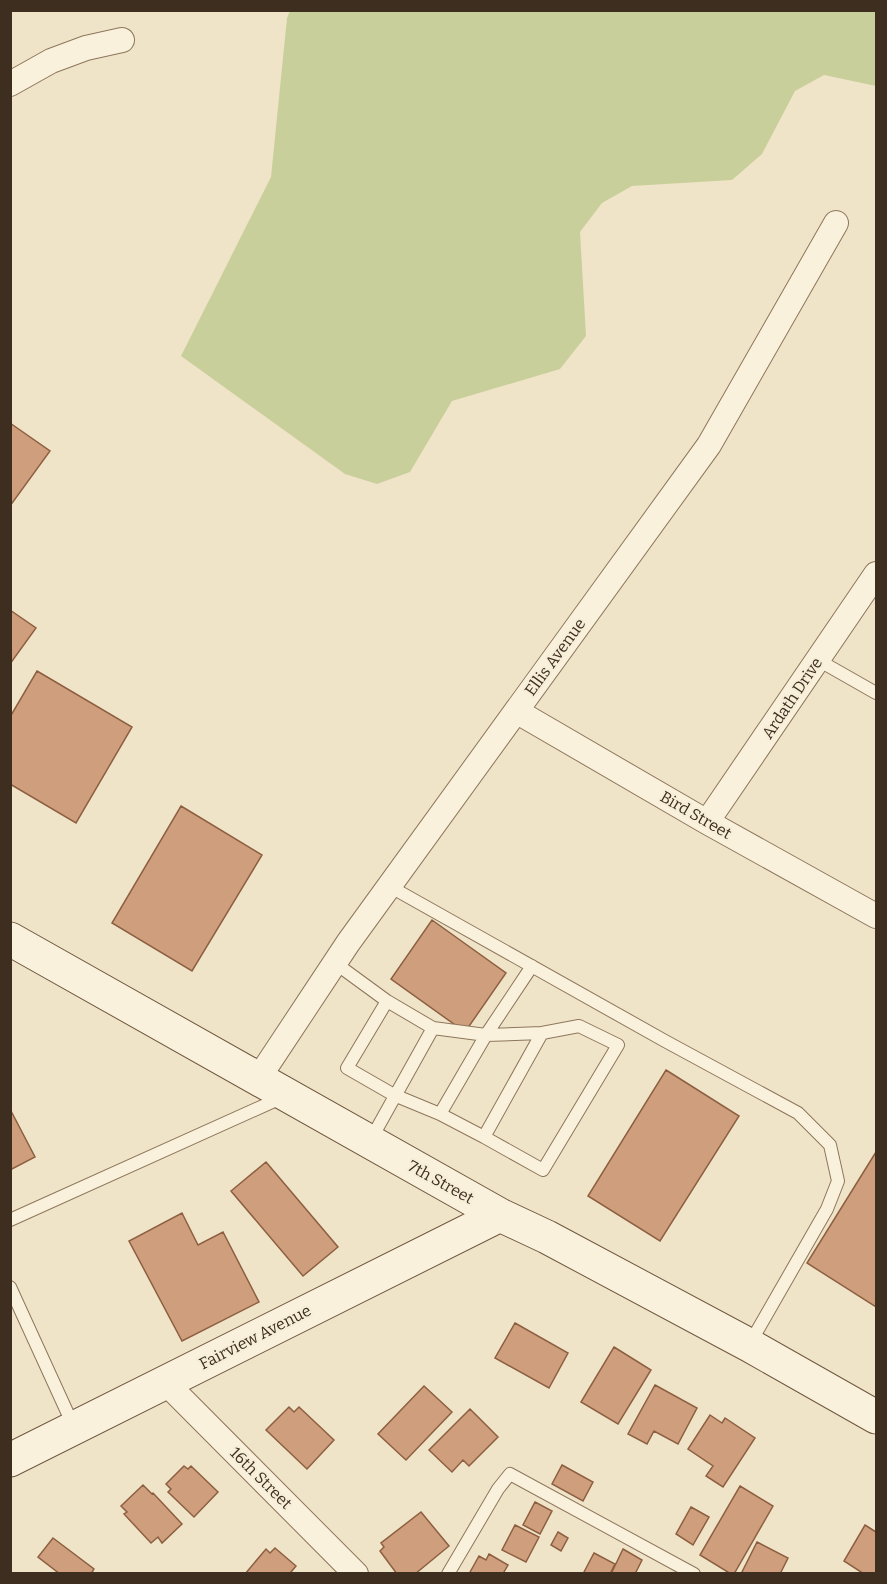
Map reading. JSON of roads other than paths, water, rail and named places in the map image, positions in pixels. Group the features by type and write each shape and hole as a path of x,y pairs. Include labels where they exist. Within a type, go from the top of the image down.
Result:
{"main road":[{"name":"7th Street","path":"10,939 500,1215 547,1237 749,1345 876,1417"},
{"name":"Fairview Avenue","path":"10,1460 500,1215"}],"street":[{"path":"10,84 51,61 86,48 122,40"},
{"name":"Ellis Avenue","path":"258,1079 389,886 709,445 836,223"},
{"name":"Ardath Drive","path":"707,822 876,574"},
{"name":"Bird Street","path":"516,711 707,822 876,916"},
{"name":"16th Street","path":"165,1382 356,1574"}],"lane":[{"path":"818,660 876,693"},
{"path":"389,886 798,1113 830,1145 838,1181 827,1209 749,1345"},
{"path":"335,963 387,1001 433,1028 486,1035 542,1033 579,1026 618,1045 543,1170 440,1114 394,1095 347,1068 387,1001"},
{"path":"440,1114 486,1035 532,966"},
{"path":"369,1142 433,1028"},
{"path":"484,1137 542,1033"},
{"path":"10,1220 286,1096"},
{"path":"10,1287 74,1428"},
{"path":"448,1574 498,1489 510,1474 694,1574"}]}
